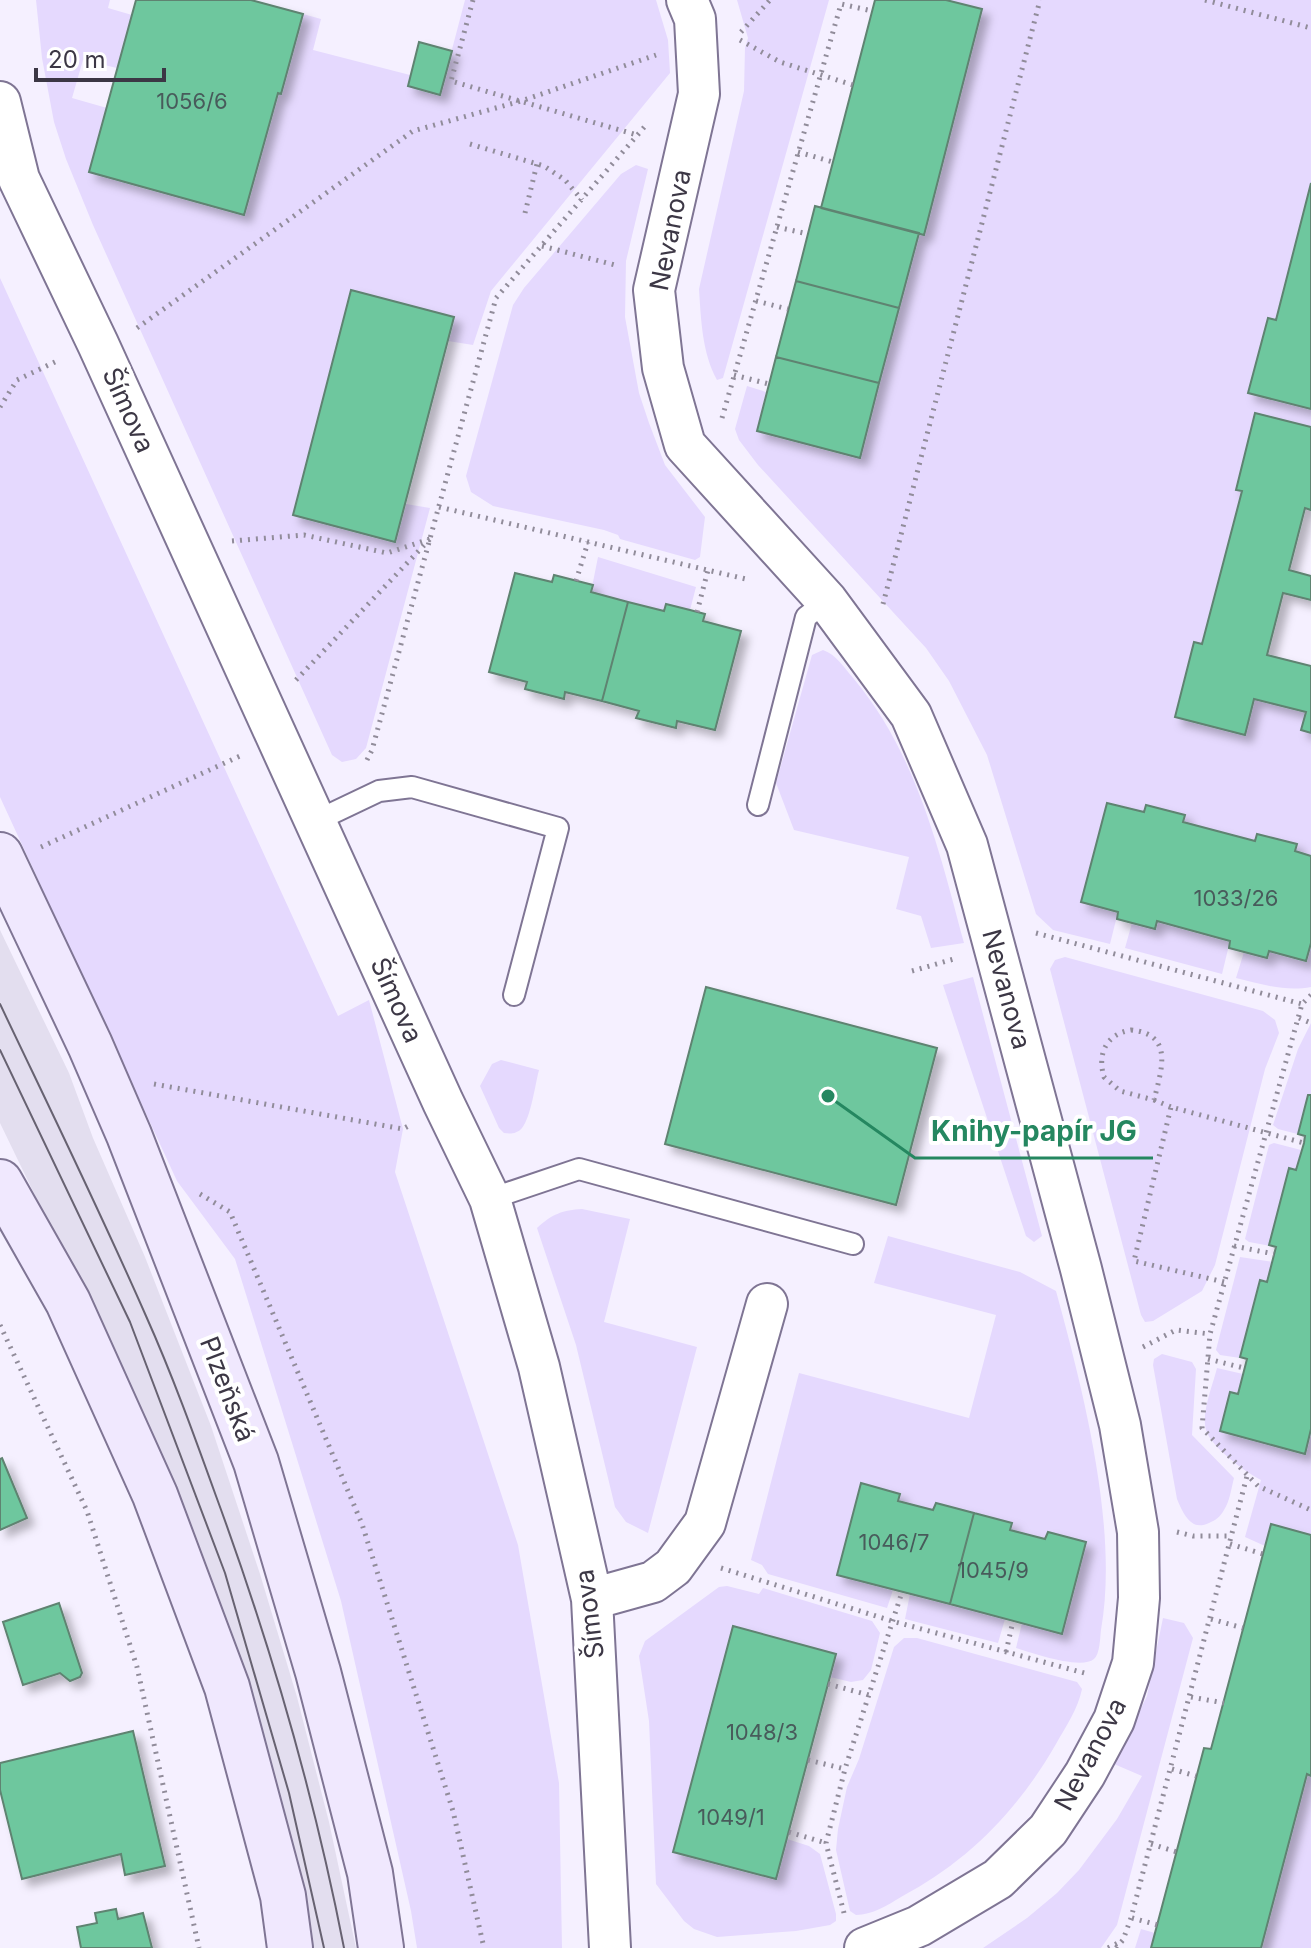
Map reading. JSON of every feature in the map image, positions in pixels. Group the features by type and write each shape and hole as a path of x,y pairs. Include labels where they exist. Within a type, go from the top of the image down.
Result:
{"main road":[{"name":"Plzeňská","path":"20,851 90,1045 129,1135 256,1462 326,1703 370,1873 381,1948"},
{"path":"0,1182 68,1302 160,1510 227,1687 283,1896 290,1948"}],"street":[{"name":"Nevanova","path":"687,0 695,19 699,94 654,290 663,368 685,445 827,601 911,715 967,845 1081,1269 1116,1412 1138,1532 1139,1598 1133,1663 1114,1720 1070,1797 1048,1830 998,1879 919,1926 865,1948"},
{"name":"Šímova","path":"0,102 19,179 98,344 490,1199 539,1367 592,1599 610,1948"},
{"path":"592,1599 653,1582 673,1567 705,1523 767,1304"}],"lane":[{"path":"758,805 806,617 827,601"},
{"path":"316,821 379,791 412,787 558,828 514,995"},
{"path":"490,1199 579,1169 853,1244"}],"path":[{"path":"473,0 451,81 637,135"},
{"path":"741,32 770,0"},
{"path":"883,604 1040,0"},
{"path":"1205,0 1311,28"},
{"path":"719,427 841,4 872,11"},
{"path":"740,40 780,62 853,85"},
{"path":"131,332 413,131 521,101 662,53"},
{"path":"366,761 372,750 496,298 655,114"},
{"path":"470,144 537,164 565,180 582,200"},
{"path":"798,152 833,162"},
{"path":"525,213 537,164"},
{"path":"777,227 808,234"},
{"path":"542,246 634,271"},
{"path":"756,301 788,309"},
{"path":"0,407 17,380 64,358"},
{"path":"734,375 769,384"},
{"path":"439,507 753,580"},
{"path":"227,542 304,535 387,553 431,539"},
{"path":"292,684 431,539"},
{"path":"576,581 588,542"},
{"path":"697,612 708,570"},
{"path":"20,851 278,739"},
{"path":"1036,933 1302,1004"},
{"path":"912,971 965,956"},
{"path":"1311,995 1302,1004 1210,1334 1202,1428 1258,1486 1311,1510"},
{"path":"1299,1018 1311,1023"},
{"path":"1154,1100 1164,1061 1162,1051 1150,1035 1141,1031 1121,1032 1105,1045 1101,1055 1104,1077 1120,1091 1304,1143"},
{"path":"153,1084 403,1129 413,1123"},
{"path":"1171,1107 1134,1261 1224,1282"},
{"path":"190,1189 230,1212 362,1524 453,1811 484,1948"},
{"path":"1234,1246 1274,1254"},
{"path":"0,1325 87,1511 133,1653 199,1948"},
{"path":"1133,1352 1176,1330 1210,1334"},
{"path":"1208,1359 1244,1368"},
{"path":"1119,1948 1131,1918 1172,1769 1248,1475"},
{"path":"1177,1532 1193,1536 1232,1536"},
{"path":"1230,1544 1263,1554"},
{"path":"721,1567 892,1621 1091,1675"},
{"path":"845,1915 826,1843 845,1769 902,1592"},
{"path":"1211,1619 1243,1628"},
{"path":"1006,1652 1013,1621"},
{"path":"828,1684 869,1695"},
{"path":"1191,1697 1224,1703"},
{"path":"808,1760 845,1769"},
{"path":"1172,1769 1196,1776"},
{"path":"789,1832 826,1843"},
{"path":"1151,1844 1177,1852"},
{"path":"1131,1918 1158,1925"},
{"path":"1108,1948 1123,1940"}],"shaded area":[{"path":"36,0 110,0 108,8 132,15 117,68 83,60 72,98 107,108 281,94 303,14 321,19 313,50 410,75 408,86 440,95 465,0 656,0 668,40 670,73 491,291 473,345 448,341 454,317 351,291 293,515 395,542 406,504 430,508 366,748 356,759 342,762 332,755 93,225 54,122 42,58"},
{"path":"737,0 829,0 723,378 717,380 705,347 699,289 744,91 748,38"},
{"path":"946,0 1311,0 1311,183 1276,320 1268,318 1249,392 1311,409 1311,427 1236,490 1242,491 1202,644 1194,642 1175,716 1254,699 1306,712 1301,730 1311,733 1311,856 1295,851 1296,844 1258,834 1255,841 1183,822 1185,815 1146,805 1144,812 1107,803 1081,901 1118,912 1110,944 1053,930 1036,914 987,755 949,681 926,648 758,465 739,440 735,429 747,386 766,392 757,431 860,458 919,233 924,234 982,10"},
{"path":"636,165 648,169 626,261 625,317 639,393 665,465 705,517 700,557 695,560 620,539 618,535 604,530 493,506 471,492 466,476 513,305 621,174"},
{"path":"0,278 338,1016 369,1000 403,1129 395,1172 518,1545 559,1783 562,1948 417,1948 341,1601 235,1259 177,1181 0,797"},
{"path":"598,557 696,587 690,610 666,604 664,611 591,592"},
{"path":"823,650 840,662 876,708 910,771 935,839 964,943 931,948 921,916 896,909 909,857 794,830 776,783 812,655"},
{"path":"1157,921 1230,941 1222,974 1125,948 1132,923 1155,929"},
{"path":"0,930 69,1073 211,1426 297,1697 329,1822 356,1948 311,1948 120,1371 0,1123"},
{"path":"1311,943 1311,987 1282,988 1236,978 1244,952 1266,958 1269,951"},
{"path":"1065,957 1263,1011 1275,1020 1279,1033 1265,1069 1215,1265 1202,1291 1153,1321 1145,1322 1141,1315 1050,969 1055,960"},
{"path":"973,977 1042,1236 1034,1242 1026,1236 943,985"},
{"path":"1311,1023 1311,1095 1308,1095 1298,1133 1305,1136 1273,1125 1298,1049"},
{"path":"501,1060 539,1070 528,1116 522,1128 513,1133 504,1133 499,1128 480,1086 492,1064"},
{"path":"1274,1143 1301,1150 1296,1170 1289,1169 1269,1244 1276,1247 1245,1239 1269,1145"},
{"path":"582,1209 630,1219 604,1322 697,1347 648,1533 626,1522 615,1507 576,1345 537,1228 558,1214"},
{"path":"888,1236 1020,1272 1056,1291 1087,1415 1102,1504 1105,1590 1099,1646 1094,1659 1088,1662 1068,1662 1016,1648 1022,1623 1062,1633 1086,1542 1048,1532 1045,1539 1010,1530 1011,1523 936,1503 933,1510 898,1501 900,1494 861,1483 837,1575 893,1590 887,1608 768,1574 762,1565 751,1560 799,1373 969,1418 996,1315 874,1283"},
{"path":"1240,1257 1273,1262 1267,1282 1259,1281 1240,1356 1247,1359 1220,1355 1216,1350"},
{"path":"1162,1354 1192,1362 1196,1369 1192,1435 1234,1478 1226,1506 1216,1519 1203,1525 1188,1520 1177,1499 1153,1365 1154,1359"},
{"path":"1217,1368 1243,1374 1238,1394 1230,1393 1221,1431 1304,1453 1311,1429 1311,1535 1271,1525 1265,1546 1245,1537 1261,1480 1221,1451 1206,1430 1206,1407"},
{"path":"719,1587 759,1594 763,1588 872,1621 880,1633 871,1670 863,1680 851,1682 830,1677 835,1654 733,1627 674,1851 776,1879 787,1839 809,1846 820,1854 836,1914 836,1921 830,1925 717,1937 694,1929 684,1921 656,1884 649,1721 639,1656 645,1641"},
{"path":"910,1594 1005,1619 998,1643 905,1619"},
{"path":"1163,1618 1184,1623 1193,1638 1117,1925 1101,1948 983,1948 1027,1918 1079,1870 1117,1819 1142,1776 1114,1764 1147,1696"},
{"path":"904,1638 917,1638 1077,1682 1082,1689 1078,1704 1041,1768 990,1832 926,1883 880,1909 856,1915 850,1911 836,1850 838,1829 847,1787 859,1759 894,1647"},
{"path":"1307,1774 1311,1776 1311,1948 1261,1948"},
{"path":"1141,1929 1155,1933 1151,1948 1135,1948"}],"building":[{"path":"136,0 251,0 303,14 244,215 89,172"},
{"path":"875,0 946,0 982,9 924,235 821,208"},
{"path":"419,42 452,51 440,95 408,86"},
{"path":"1311,183 1311,409 1248,393 1268,318 1276,320"},
{"path":"815,206 919,233 899,308 796,281"},
{"path":"796,281 899,308 879,383 776,357"},
{"path":"351,290 454,317 395,542 293,515"},
{"path":"776,357 879,383 860,458 757,431"},
{"path":"1255,413 1311,427 1311,510 1305,508 1289,570 1311,576 1311,600 1283,593 1267,655 1311,666 1311,733 1301,730 1306,712 1254,699 1245,735 1175,717 1194,642 1202,644 1242,491 1236,490"},
{"path":"515,573 552,582 554,575 593,585 591,592 628,602 602,701 565,692 564,699 525,689 527,682 489,672"},
{"path":"628,602 664,611 666,604 690,610 705,614 703,621 741,631 715,730 677,721 676,728 636,718 639,711 602,701"},
{"path":"1107,803 1144,812 1146,805 1185,815 1183,822 1255,841 1257,834 1297,844 1295,851 1311,856 1311,943 1306,961 1269,951 1267,958 1229,948 1230,941 1157,921 1155,929 1117,919 1118,912 1081,902"},
{"path":"706,987 937,1048 896,1205 665,1144"},
{"path":"1308,1095 1311,1095 1311,1429 1305,1454 1220,1431 1230,1392 1238,1394 1247,1359 1240,1357 1260,1280 1267,1282 1276,1247 1269,1245 1289,1168 1296,1170 1304,1143 1305,1136 1298,1134"},
{"path":"0,1459 27,1518 0,1530"},
{"path":"861,1483 900,1494 898,1501 933,1510 936,1503 974,1513 950,1604 837,1575"},
{"path":"974,1513 1012,1523 1010,1530 1045,1539 1048,1532 1086,1542 1062,1634 950,1604"},
{"path":"1271,1524 1311,1535 1311,1776 1307,1774 1261,1948 1151,1948 1204,1748 1211,1749"},
{"path":"59,1603 82,1673 70,1681 60,1673 23,1685 3,1622"},
{"path":"733,1626 836,1654 776,1879 673,1852"},
{"path":"133,1731 165,1866 125,1875 121,1854 22,1879 0,1790 0,1763"},
{"path":"116,1909 118,1919 143,1913 152,1948 81,1948 77,1927 97,1923 95,1913"}],"tram line":[{"path":"0,1004 165,1360 236,1551 305,1776 344,1948"},
{"path":"0,1050 130,1322 225,1573 289,1793 324,1948"}],"place":[{"name":"Knihy-papír JG","path":"828,1096"}]}
